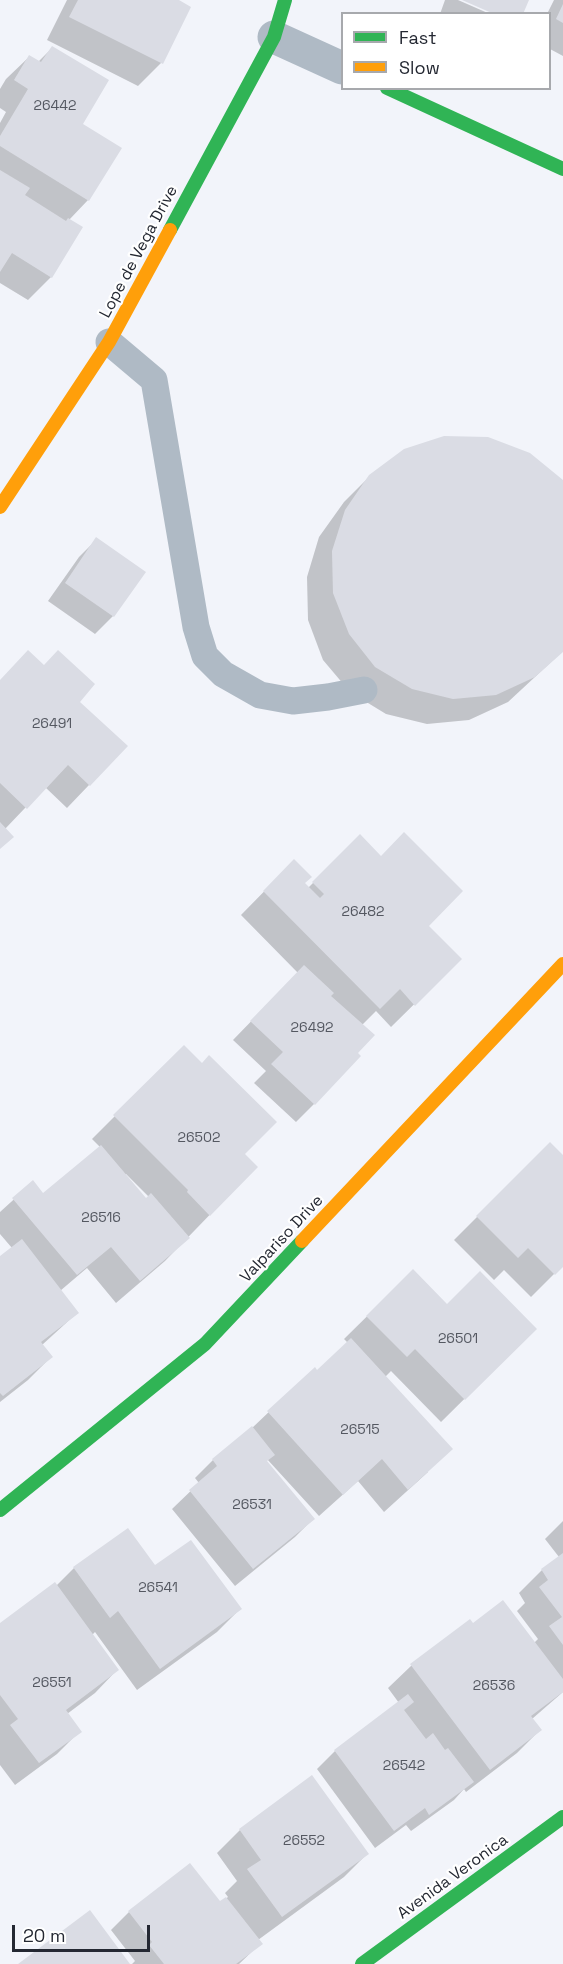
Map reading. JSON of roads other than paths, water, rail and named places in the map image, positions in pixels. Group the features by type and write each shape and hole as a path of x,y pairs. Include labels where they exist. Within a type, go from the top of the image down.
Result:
{"street":[{"name":"Lope de Vega Drive","path":"0,507 109,342 273,37 285,0"},
{"path":"273,37 341,68"},
{"path":"391,90 563,169"},
{"name":"Valpariso Drive","path":"0,1510 205,1344 563,964"},
{"name":"Avenida Veronica","path":"362,1964 563,1817"}],"lane":[{"path":"109,342 154,380 196,627 205,656 224,674 260,694 293,700 328,697 364,690"}]}
